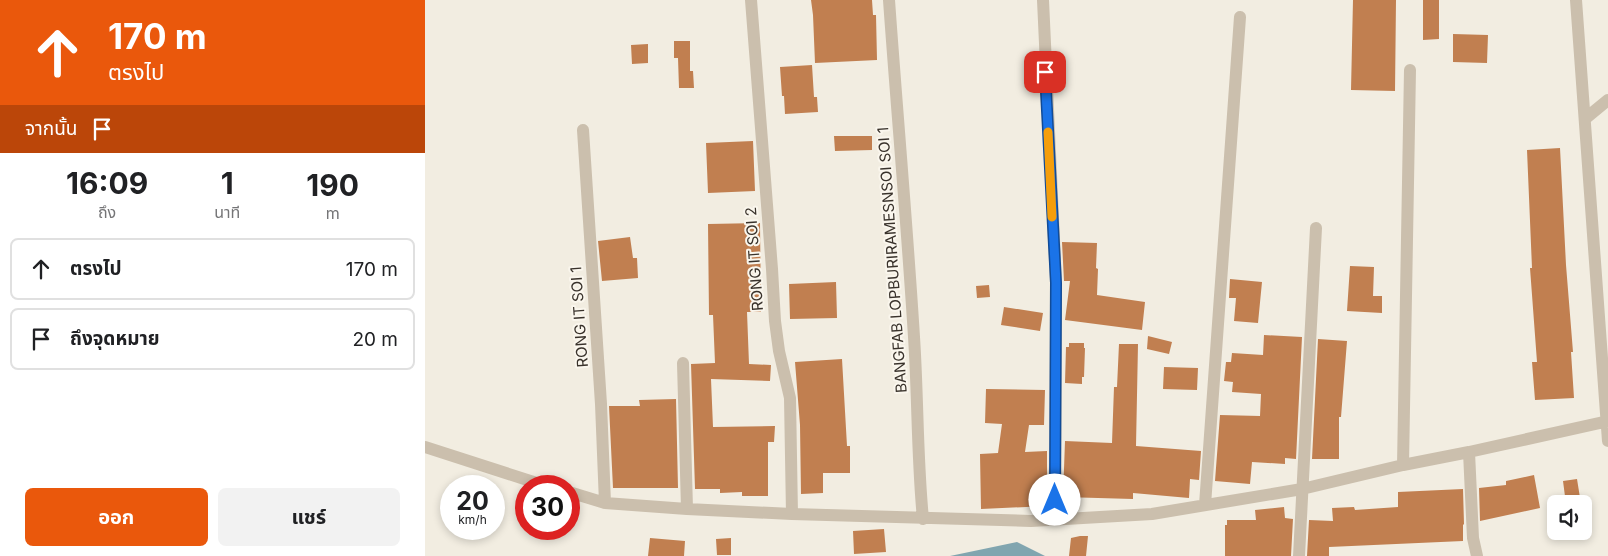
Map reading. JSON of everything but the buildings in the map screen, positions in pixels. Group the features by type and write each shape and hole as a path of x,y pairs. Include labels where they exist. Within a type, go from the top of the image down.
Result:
{"street":[{"name":"RONG IT SOI 2","path":"751,0 773,269 775,321 779,351 790,398 792,514"},
{"name":"BANGFAB LOPBURIRAMESNSOI SOI 1","path":"889,0 914,336 920,490 923,518"},
{"path":"1043,0 1056,283 1055,520"},
{"path":"1576,0 1608,441"},
{"path":"1205,505 1239,17"},
{"path":"1403,465 1410,70"},
{"path":"1586,118 1608,100"},
{"name":"RONG IT SOI 1","path":"583,130 601,404 605,502"},
{"path":"1299,556 1316,228"},
{"path":"683,363 687,509"},
{"path":"580,495 605,502 687,509 792,514 1031,521 1152,514 1302,489 1607,421"},
{"path":"425,447 515,476"},
{"path":"1469,452 1473,538 1477,556"}],"water":[{"path":"1017,542 1045,556 950,556"}],"slow traffic":[{"path":"1048,132 1052,217"}],"route":[{"path":"1045,72 1056,283 1055,500"}]}
